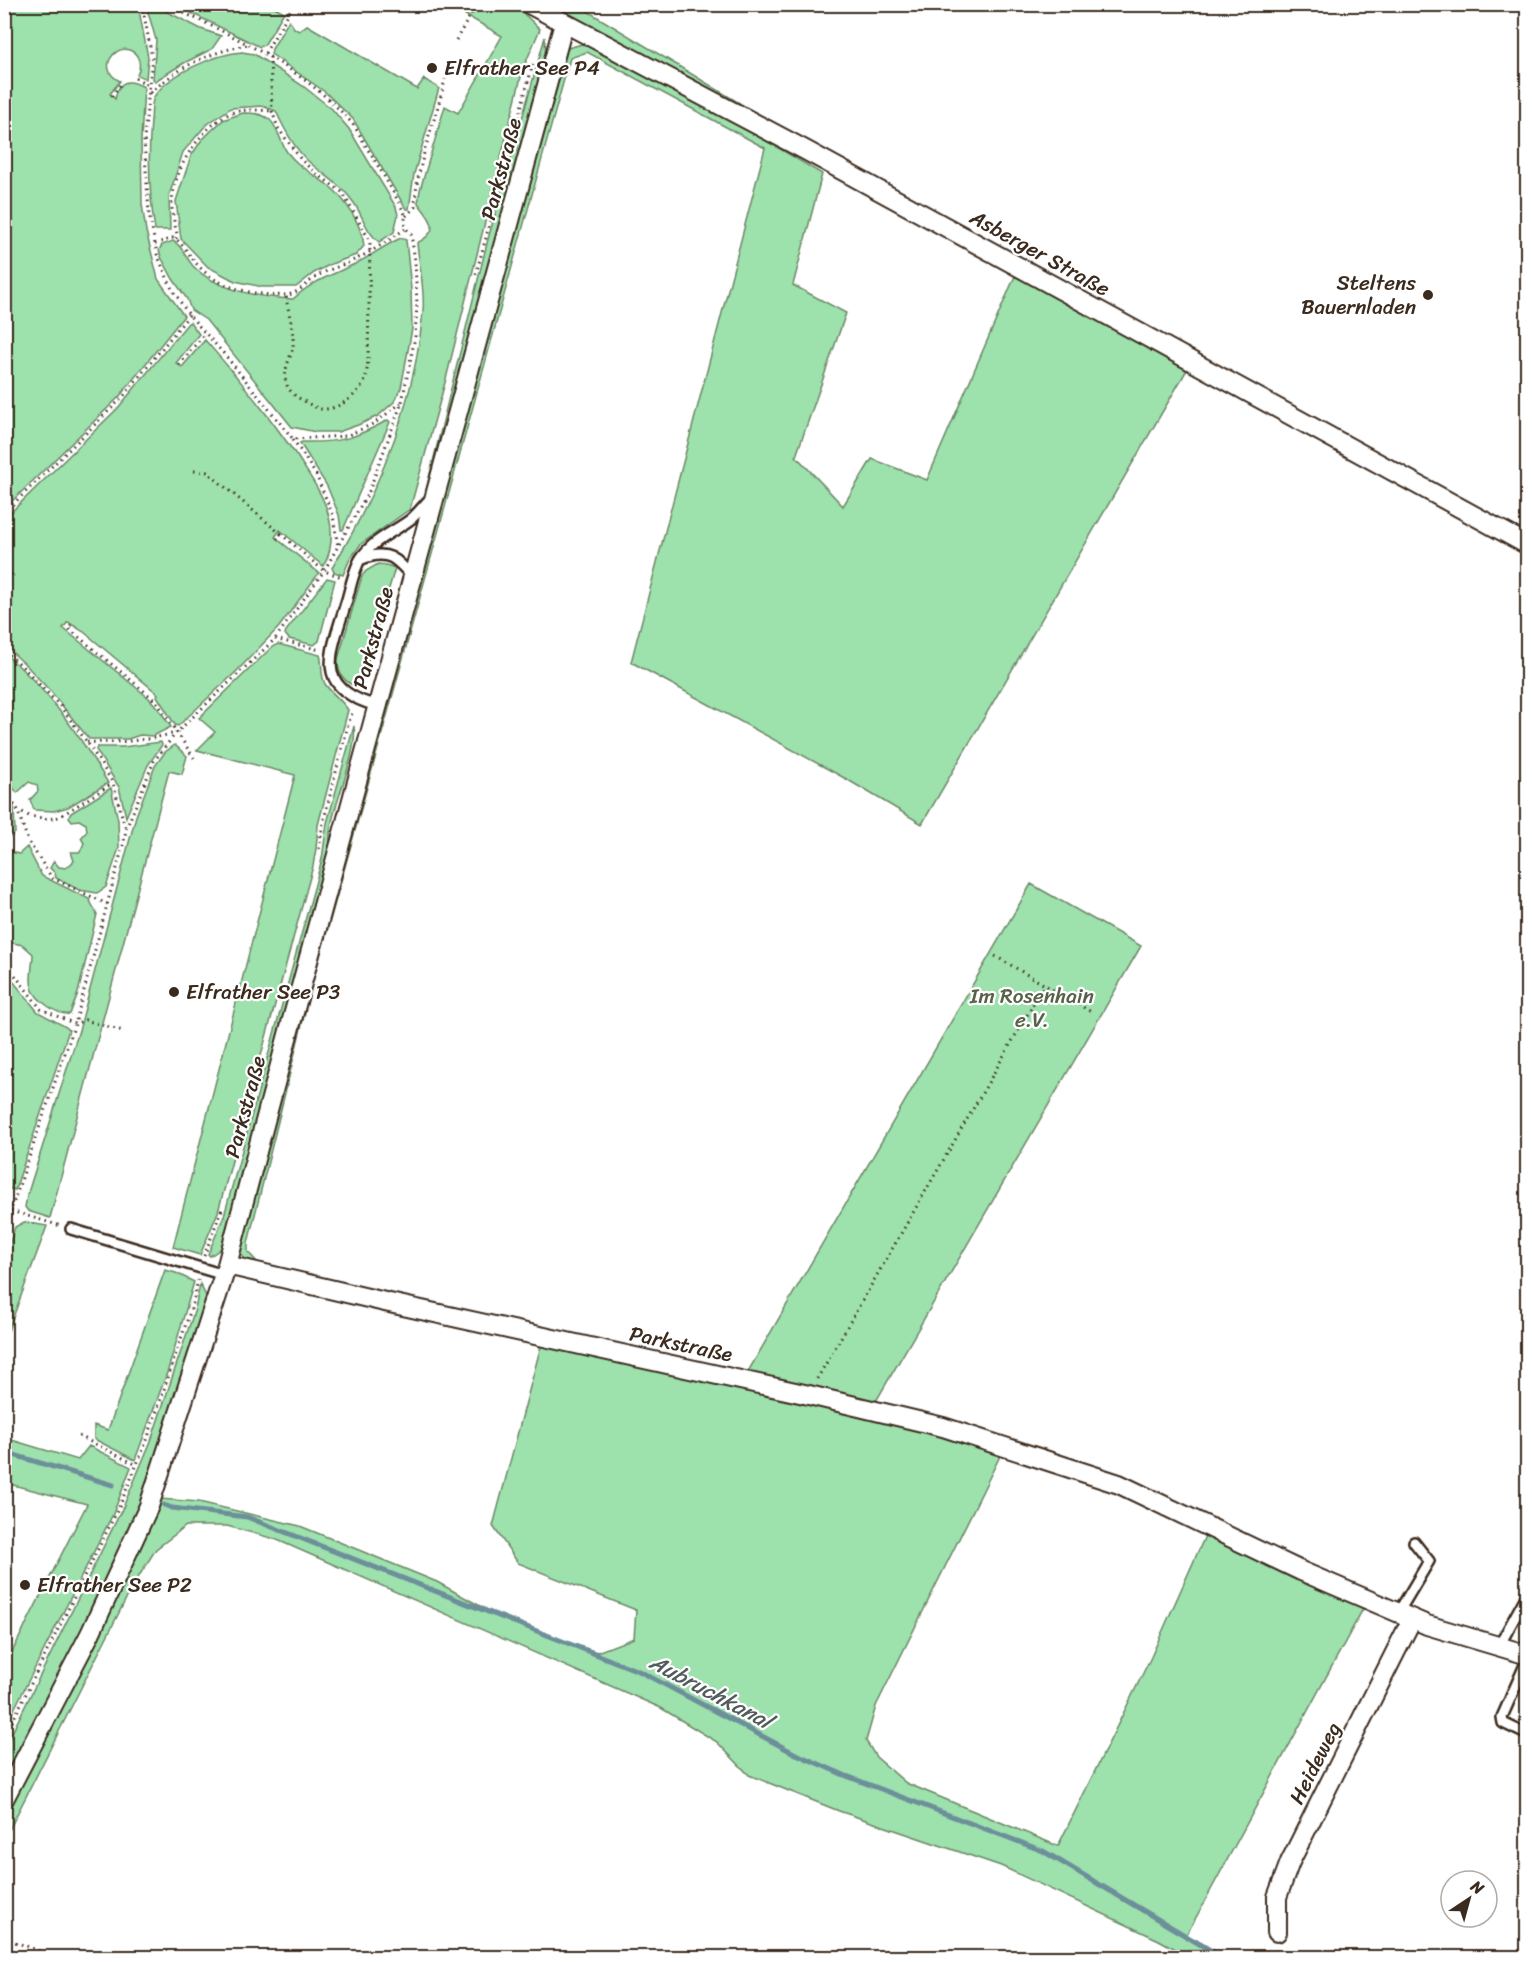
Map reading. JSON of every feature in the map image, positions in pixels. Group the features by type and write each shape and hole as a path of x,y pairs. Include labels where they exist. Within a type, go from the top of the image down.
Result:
{"street":[{"name":"Asberger Straße","path":"529,4 805,150 1527,545"},
{"name":"Parkstraße","path":"4,1799 90,1634 149,1506 226,1270 296,1004 564,23"},
{"name":"Parkstraße","path":"226,1270 809,1395 943,1427 1119,1484 1301,1571 1405,1616"},
{"path":"1405,1616 1527,1656"},
{"name":"Heideweg","path":"1277,1932 1277,1897 1290,1862 1405,1616"}],"lane":[{"path":"377,706 357,701 340,687 331,671 331,653 360,560 373,544 412,518 436,493"},
{"path":"360,560 375,554 390,556 400,563 412,578"},
{"path":"71,1228 200,1268 226,1270"},
{"path":"1405,1616 1429,1561 1414,1542"},
{"path":"1499,1646 1527,1593"},
{"path":"1527,1656 1502,1717 1503,1723 1527,1735"}],"path":[{"path":"142,4 152,57 144,140 149,214 157,254 172,289 189,315 293,439 316,475 333,515 338,547"},
{"path":"164,4 265,54 319,91 352,123 406,216"},
{"path":"265,54 294,4"},
{"path":"456,40 477,4"},
{"path":"148,94 186,65 214,53 248,45"},
{"path":"270,57 272,111 278,128 302,161 342,192 370,241 368,361 365,381 354,395 333,408 321,409 310,405 289,390 286,368 290,358 293,334 286,296"},
{"path":"475,277 535,58"},
{"path":"135,78 149,85"},
{"path":"4,1230 75,1024 126,829 154,761 176,733 275,639 324,572 369,491 402,402 414,337 417,304 415,261 411,234 405,229 404,222 406,216 415,207 415,190 420,168 445,79"},
{"path":"112,96 122,82"},
{"path":"272,111 242,110 227,115 198,140 185,160 172,203 176,239 195,265 211,278 234,288 286,296 297,292 317,276 369,252 405,229"},
{"path":"155,244 172,238 176,239"},
{"path":"4,513 122,398 189,315"},
{"path":"179,365 206,333"},
{"path":"293,439 346,436 375,423 402,402"},
{"path":"194,471 207,472 324,572"},
{"path":"277,539 281,534"},
{"path":"71,625 68,628 156,701 194,758"},
{"path":"275,639 331,653"},
{"path":"4,651 21,665 60,706 87,742 113,783 126,829"},
{"path":"318,854 323,823 348,726 357,701"},
{"path":"87,742 153,739 176,733"},
{"path":"17,809 29,816 48,819 59,817 113,783"},
{"path":"4,789 17,809 28,841 52,878 107,904"},
{"path":"995,956 1093,1013"},
{"path":"4,960 41,1008 75,1024 85,1020 123,1031"},
{"path":"809,1395 1044,986"},
{"path":"4,1738 137,1465 193,1303 208,1243 219,1222 225,1199"},
{"path":"11,1211 71,1228"},
{"path":"80,1436 137,1465"},
{"path":"4,1938 59,1958"}],"green space":[{"path":"5,4 138,5 148,57 146,79 137,75 140,66 137,56 124,49 118,51 109,62 109,69 112,75 120,81 110,94 115,99 119,88 125,82 144,87 141,140 142,204 146,231 158,279 184,316 119,397 5,508"},
{"path":"146,5 154,5 201,29 221,36 212,49 155,81 153,79 156,40"},
{"path":"175,5 271,5 284,12 265,44 260,47"},
{"path":"448,5 508,5 523,13 540,29 523,69 446,379 410,509 361,544 350,559 343,575 334,572 332,568 365,508 392,445 412,379 419,345 423,286 417,243 430,234 432,229 430,219 418,203 420,190 445,106 458,113 502,36"},
{"path":"542,5 571,5 586,10 779,127"},
{"path":"289,20 299,31 307,25 417,89 424,79 439,88 414,174 409,209 406,209 353,119 325,92 271,54"},
{"path":"545,37 546,58 433,477 426,490 488,239"},
{"path":"582,44 591,46 767,141 822,174 793,285 846,313 796,456 843,506 872,459 927,480 1015,276 1188,368 922,824 848,780 631,662 765,148 587,52 570,58 309,996 248,1243 248,1252 259,1264 252,1263 245,1259 239,1250 561,58 568,48"},
{"path":"242,52 254,54 303,86 332,109 349,129 396,207 398,215 394,232 379,242 368,229 349,197 299,151 276,111 262,106 231,108 206,125 183,152 169,196 170,230 155,230 149,162 154,97 181,73 206,61"},
{"path":"243,113 260,114 272,122 287,152 298,164 337,193 351,211 361,232 364,246 356,255 314,273 296,287 263,287 235,281 208,267 181,239 176,201 191,156 201,141 223,120"},
{"path":"401,238 406,240 412,329 401,388 394,402 378,416 338,432 316,432 292,427 206,320 191,310 159,250 162,245 173,241 182,249 193,266 226,287 267,297 293,299 315,283"},
{"path":"190,322 199,334 176,363 182,367 205,340 241,382 297,456 320,493 330,523 330,549 323,566 280,530 275,537 319,573 279,627 237,671 178,726 175,725 157,696 158,694 84,632 68,622 63,628 149,698 171,727 153,736 140,735 128,739 89,739 52,693 5,646 5,573 13,575 5,567 5,518 118,408"},
{"path":"388,420 390,422 343,530 341,530 339,515 327,486 300,443 327,442 347,438"},
{"path":"378,564 395,568 363,678 355,686 342,676 338,659 362,576"},
{"path":"327,578 335,580 319,641 314,645 289,639 285,634 286,631"},
{"path":"278,644 320,655 325,684 348,710 318,825 313,866 218,1212 200,1255 173,1247 295,775 197,750 215,732 199,718 272,647"},
{"path":"5,654 35,682 62,714 108,783 68,807 54,811 34,810 30,800 38,791 37,785 29,782 17,793 8,781 4,770"},
{"path":"354,726 350,762 331,826 330,855 222,1248 210,1256 208,1254 224,1216 322,859 327,823"},
{"path":"161,742 162,745 148,765 126,817 119,787 96,750 97,747 123,747"},
{"path":"175,745 187,756 182,774 169,771 50,1218 28,1211 25,1207 27,1196 80,1027 136,816 155,766 165,752"},
{"path":"111,788 118,820 119,848 106,887 97,893 79,890 56,878 50,868 54,861 59,867 66,868 74,861 71,852 80,852 84,843 81,838 87,831 86,824 79,820 72,821 69,817 71,813"},
{"path":"5,792 14,806 15,833 8,838 9,849 19,854 27,847 42,876 89,899 97,914 78,993 70,1014 54,1010 34,993 31,980 33,954 23,945 13,943 6,948 5,946"},
{"name":"Im Rosenhain e.V.","path":"1031,884 1141,946 875,1403 746,1375"},
{"path":"4,970 38,1012 69,1030 15,1190 4,1187"},
{"path":"24,1222 47,1226 5,1339 5,1257 15,1227"},
{"path":"165,1270 194,1282 168,1370 135,1460 94,1439 94,1425 108,1430"},
{"path":"200,1284 206,1296 206,1305 149,1479 92,1609 5,1782 5,1747 124,1505 151,1441 195,1309"},
{"path":"542,1342 936,1431 1002,1452 876,1706 866,1741 876,1757 906,1783 1058,1846 1151,1657 1205,1536 1365,1605 1186,1936 1225,1957 1190,1957 1159,1940 1001,1866 839,1811 749,1775 717,1742 661,1708 275,1539 227,1526 186,1526 156,1549 132,1587 5,1838 5,1812 144,1539 160,1499 199,1502 300,1526 437,1582 509,1622 597,1652 634,1638 636,1610 518,1563 493,1526"},
{"path":"5,1438 78,1460 89,1446 131,1467 113,1514 5,1727 5,1666 87,1504 5,1483"}],"waterway":[{"name":"Aubruchkanal","path":"4,1452 113,1485"},
{"name":"Aubruchkanal","path":"164,1505 172,1508 247,1517 641,1672 794,1753 844,1775 1043,1851 1223,1958"}],"place":[{"name":"Elfrather See P4","path":"432,68"},
{"name":"Steltens Bauernladen","path":"1428,295"},
{"name":"Elfrather See P3","path":"174,992"},
{"name":"Elfrather See P2","path":"25,1585"}]}
